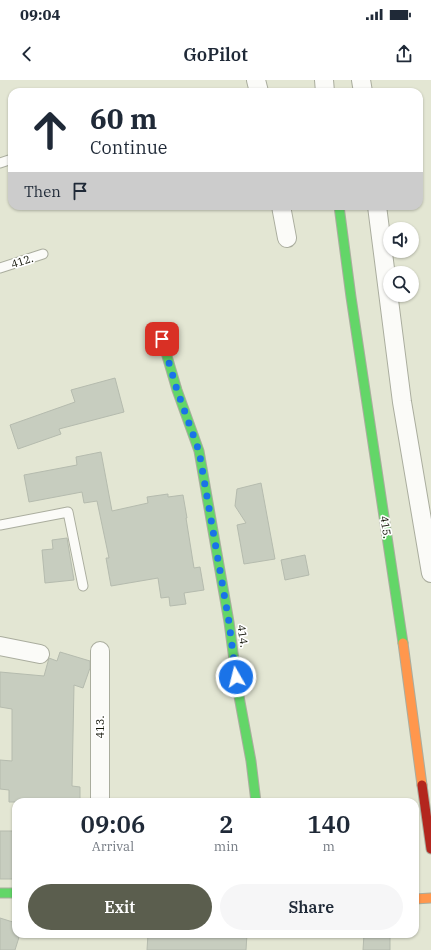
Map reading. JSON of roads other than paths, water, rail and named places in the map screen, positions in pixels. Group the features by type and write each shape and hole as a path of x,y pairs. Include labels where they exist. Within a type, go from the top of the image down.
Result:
{"street":[{"path":"282,210 287,238"},
{"name":"415.","path":"340,210 351,297 394,580 431,849"},
{"path":"378,210 402,402 431,573"},
{"name":"414.","path":"162,339 177,390 199,451 229,622 238,691 251,761 256,798"},
{"path":"0,646 40,654"},
{"name":"413.","path":"100,651 100,798"},
{"path":"0,893 12,893"},
{"path":"419,898 431,898"}],"lane":[{"name":"412.","path":"0,268 43,254"},
{"path":"0,525 68,512 83,586"}]}
